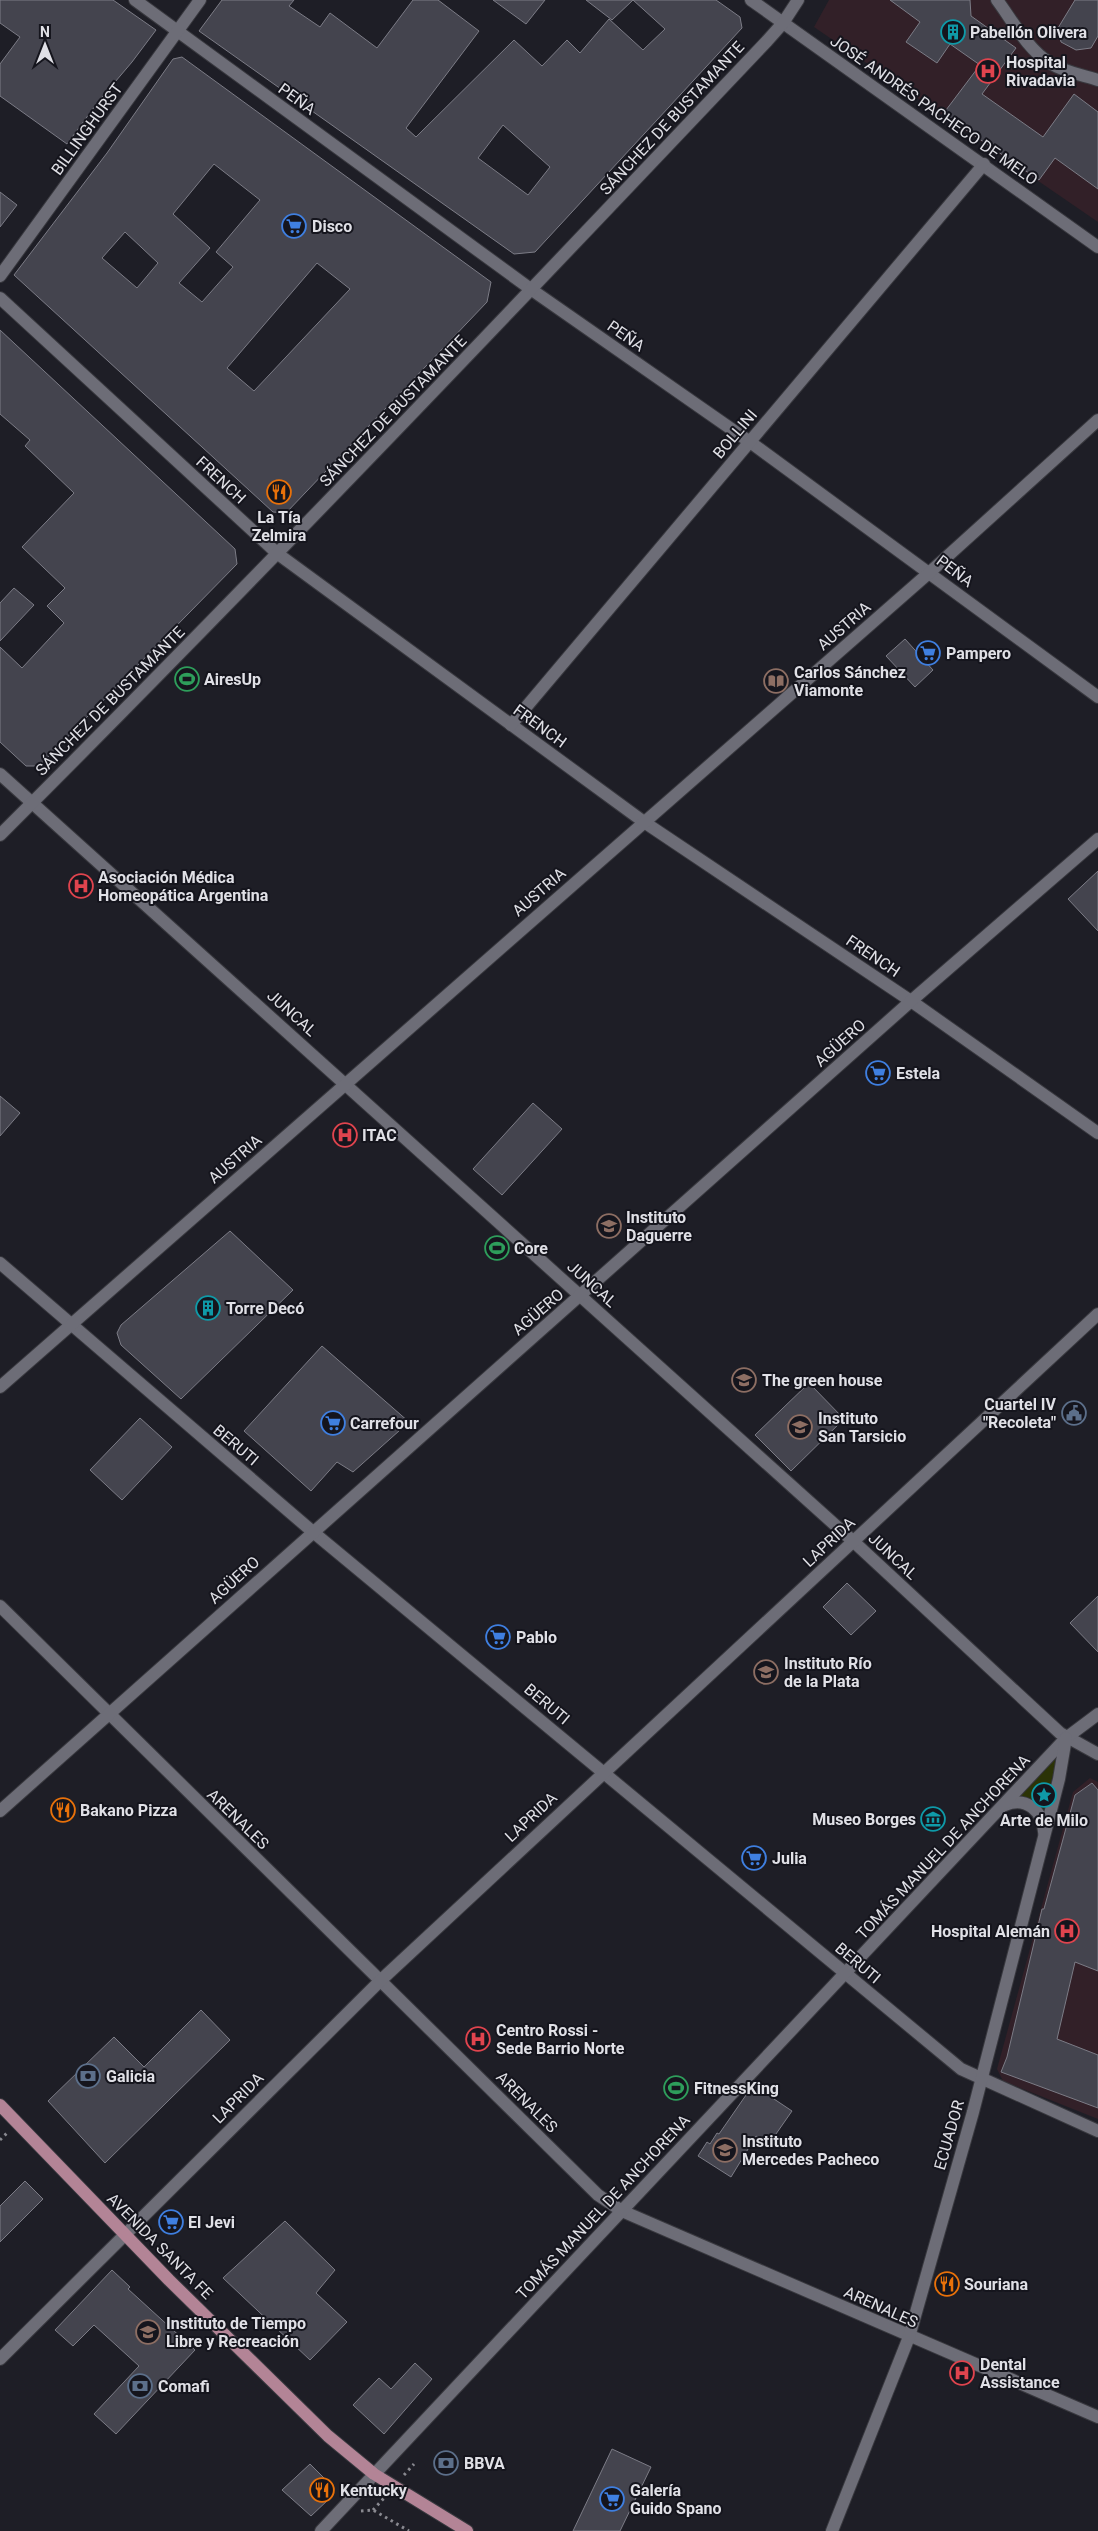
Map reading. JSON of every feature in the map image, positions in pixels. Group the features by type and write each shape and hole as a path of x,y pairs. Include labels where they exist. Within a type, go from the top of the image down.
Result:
{"main road":[{"name":"AVENIDA SANTA FE","path":"0,2105 124,2234 328,2436 374,2474 467,2531"}],"street":[{"name":"PEÑA","path":"135,0 532,290 750,442 930,572 1098,697"},
{"name":"BILLINGHURST","path":"0,276 200,0"},
{"name":"JOSÉ ANDRÉS PACHECO DE MELO","path":"751,0 984,164 1098,248"},
{"name":"SÁNCHEZ DE BUSTAMANTE","path":"0,835 278,554 532,290 783,23 798,0"},
{"path":"997,0 1036,52 1049,63 1063,70 1098,80"},
{"name":"BOLLINI","path":"511,725 984,164"},
{"name":"FRENCH","path":"0,298 278,554 644,822 911,1001 1098,1133"},
{"name":"AUSTRIA","path":"0,1387 930,572 1098,420"},
{"name":"JUNCAL","path":"0,774 346,1083 854,1542 1066,1738 1098,1754"},
{"name":"AGÜERO","path":"0,1811 911,1001 1098,839"},
{"name":"BERUTI","path":"0,1263 313,1532 961,2069 1098,2131"},
{"name":"LAPRIDA","path":"0,2359 380,1981 1098,1314"},
{"name":"ARENALES","path":"0,1606 108,1715 598,2195 622,2211 909,2337 1098,2417"},
{"name":"TOMÁS MANUEL DE ANCHORENA","path":"321,2531 1066,1738 1098,1714"},
{"name":"ECUADOR","path":"832,2531 909,2337 981,2079 1059,1779 1066,1738"},
{"path":"1005,1805 1022,1802 1030,1806 1042,1819 1044,1835"}],"path":[{"path":"348,2502 360,2512 374,2510 409,2531"}],"shaded area":[{"name":"Hospital Rivadavia","path":"829,0 1098,0 1098,222 814,27"},
{"name":"Hospital Alemán","path":"1090,1778 1098,1782 1098,2119 1003,2081 997,2069 1073,1792"}],"green space":[{"path":"1058,1756 1043,1813 1019,1797"}],"building":[{"path":"0,0 113,0 156,30 67,144 0,96 0,64 20,37 0,23"},
{"path":"222,0 294,0 289,6 320,27 330,13 377,48 413,0 438,0 479,31 406,128 416,137 514,40 542,66 567,40 580,53 609,19 643,50 665,29 633,0 716,0 740,17 742,28 535,252 514,254 199,31","holes":["503,125 550,167 528,195 478,158"]},
{"path":"493,0 545,0 526,24"},
{"path":"586,0 633,0 612,20"},
{"path":"890,0 970,0 971,16 1016,48 982,94 1043,137 1074,94 1098,112 1098,189 1055,158 1039,180 943,114 980,65 950,44 937,63 906,42 920,22"},
{"path":"1075,0 1098,0 1098,36 1091,48 1076,50 1061,42 1058,28"},
{"path":"182,57 491,282 487,302 286,513 273,512 14,275 107,153 173,59","holes":["214,164 260,200 216,252 233,267 202,302 179,283 210,248 173,214","125,232 158,263 137,288 102,258","317,263 350,289 254,391 227,368"]},
{"path":"0,192 17,205 0,227"},
{"path":"0,330 235,549 237,564 39,766 26,766 0,742 0,647 22,668 64,623 47,606 65,588 22,547 74,493 25,446 30,440 0,414"},
{"path":"14,588 34,605 0,641 0,603"},
{"path":"905,639 933,670 915,687 886,656"},
{"path":"1098,871 1098,931 1068,899"},
{"path":"0,1096 20,1113 0,1136"},
{"path":"533,1103 562,1129 502,1195 473,1169"},
{"name":"Torre Decó","path":"230,1231 293,1290 181,1399 121,1345 117,1333 121,1325"},
{"path":"322,1346 409,1422 353,1472 337,1462 311,1491 244,1431"},
{"name":"Instituto San Tarsicio","path":"809,1383 844,1419 791,1471 755,1435"},
{"path":"140,1418 172,1447 122,1500 90,1470"},
{"path":"847,1583 876,1611 851,1635 823,1607"},
{"path":"1098,1596 1098,1652 1070,1623"},
{"name":"Hospital Alemán","path":"1092,1783 1098,1790 1098,1971 1075,1962 1057,2039 1098,2055 1098,2108 1001,2072 1007,2057 1042,1909 1044,1909 1075,1795"},
{"path":"201,2010 230,2040 105,2163 48,2101 114,2037 144,2067"},
{"path":"753,2085 792,2111 769,2144 756,2136 731,2177 698,2156 707,2142 710,2144 717,2133 719,2134"},
{"path":"25,2181 43,2199 0,2242 0,2206"},
{"path":"285,2221 335,2270 316,2293 347,2322 310,2360 223,2278"},
{"path":"112,2270 130,2287 128,2289 195,2350 116,2434 94,2414 139,2366 94,2325 73,2346 55,2330"},
{"path":"415,2363 432,2379 384,2434 353,2405 379,2378 391,2389"},
{"name":"Galería Guido Spano","path":"612,2449 651,2467 620,2531 573,2531"},
{"path":"310,2464 329,2483 329,2499 311,2516 282,2490"}],"place":[{"name":"Pabellón Olivera","path":"953,32"},
{"name":"Hospital Rivadavia","path":"988,71"},
{"name":"Disco","path":"294,226"},
{"name":"La Tía Zelmira","path":"279,492"},
{"name":"Pampero","path":"928,653"},
{"name":"AiresUp","path":"187,679"},
{"name":"Carlos Sánchez Viamonte","path":"776,681"},
{"name":"Asociación Médica Homeopática Argentina","path":"81,886"},
{"name":"Estela","path":"878,1073"},
{"name":"ITAC","path":"345,1135"},
{"name":"Instituto Daguerre","path":"609,1226"},
{"name":"Core","path":"497,1248"},
{"name":"Torre Decó","path":"208,1308"},
{"name":"The green house","path":"744,1380"},
{"name":"Cuartel IV \"Recoleta\"","path":"1074,1413"},
{"name":"Carrefour","path":"333,1423"},
{"name":"Instituto San Tarsicio","path":"800,1427"},
{"name":"Pablo","path":"498,1637"},
{"name":"Instituto Río de la Plata","path":"766,1672"},
{"name":"Arte de Milo","path":"1044,1795"},
{"name":"Bakano Pizza","path":"63,1810"},
{"name":"Museo Borges","path":"933,1819"},
{"name":"Julia","path":"754,1858"},
{"name":"Hospital Alemán","path":"1067,1931"},
{"name":"Centro Rossi - Sede Barrio Norte","path":"478,2039"},
{"name":"Galicia","path":"88,2076"},
{"name":"FitnessKing","path":"676,2088"},
{"name":"Instituto Mercedes Pacheco","path":"725,2150"},
{"name":"El Jevi","path":"171,2222"},
{"name":"Souriana","path":"947,2284"},
{"name":"Instituto de Tiempo Libre y Recreación","path":"148,2332"},
{"name":"Dental Assistance","path":"962,2373"},
{"name":"Comafi","path":"140,2386"},
{"name":"BBVA","path":"446,2463"},
{"name":"Kentucky","path":"322,2490"},
{"name":"Galería Guido Spano","path":"612,2499"}]}
